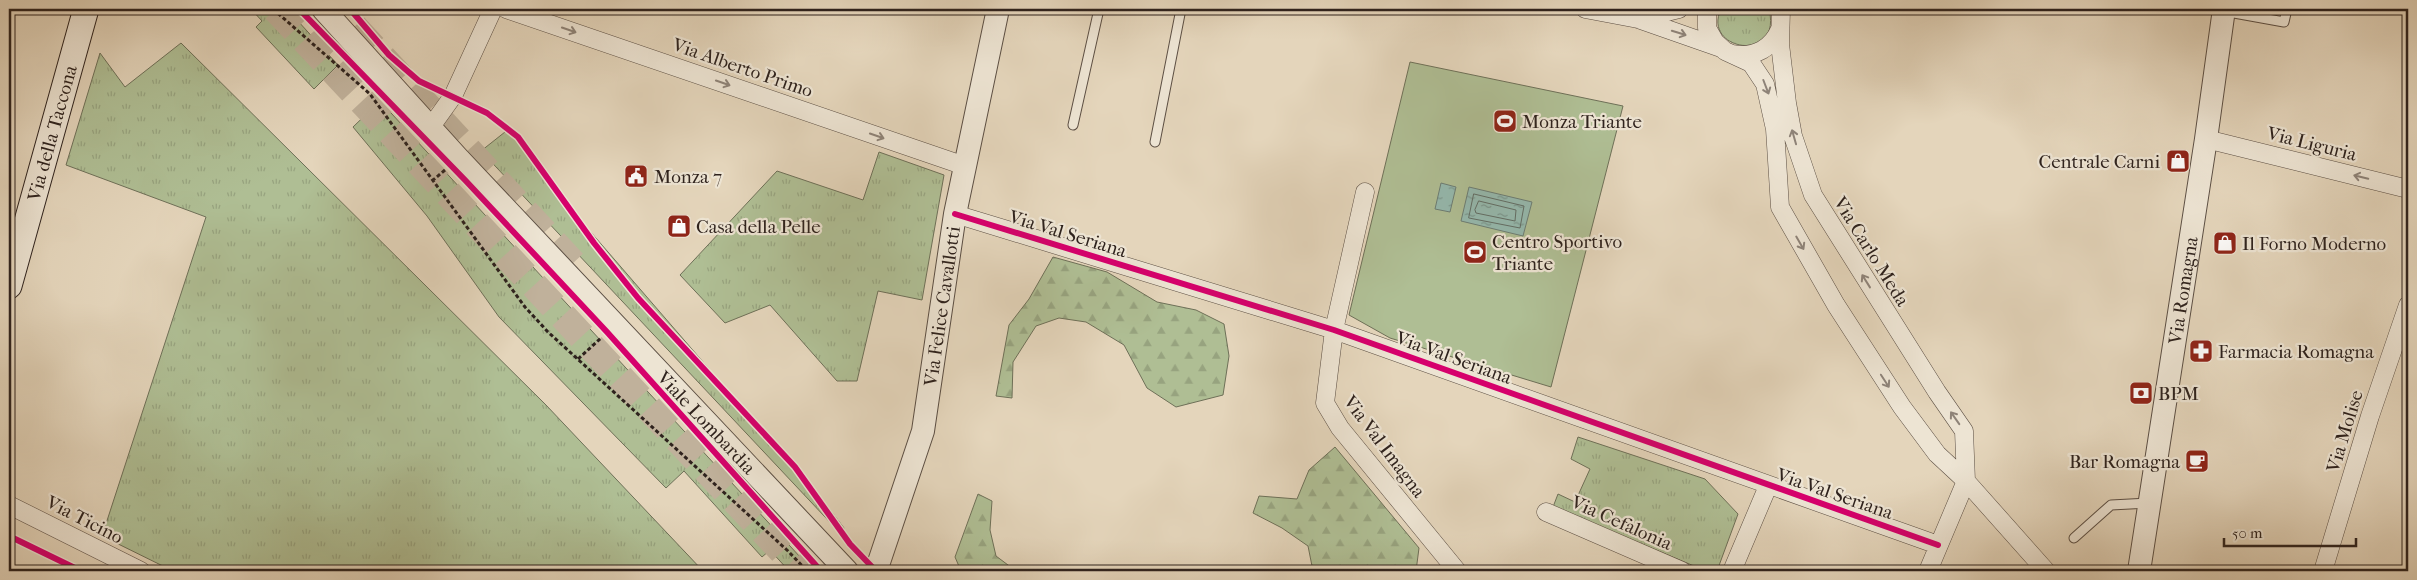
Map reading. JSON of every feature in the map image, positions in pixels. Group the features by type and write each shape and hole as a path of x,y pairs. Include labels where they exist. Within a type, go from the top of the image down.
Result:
{"main road":[{"name":"Via della Taccona","path":"9,286 86,9"}],"street":[{"name":"Viale Lombardia","path":"323,9 430,128 847,571"},
{"path":"430,128 453,96 493,9"},
{"name":"Via Alberto Primo","path":"506,9 965,166"},
{"name":"Via Felice Cavallotti","path":"876,571 924,431 955,214 998,9"},
{"path":"1585,9 1638,19 1727,51 1755,67 1768,91 1775,129 1780,207 1836,305 1902,407 1936,454 1966,481 2046,571"},
{"path":"1638,19 1679,9"},
{"path":"1707,9 1707,28 1712,38 1727,51"},
{"name":"Via Romagna","path":"2139,571 2206,139 2223,10"},
{"name":"Via Carlo Meda","path":"1727,51 1746,55 1762,51 1774,40 1781,15"},
{"name":"Via Carlo Meda","path":"1781,15 1780,44 1789,118 1813,195 1926,376 1964,431 1966,481 1928,571"},
{"name":"Via Liguria","path":"2206,139 2408,189"},
{"name":"Via Val Imagna","path":"1365,192 1334,330 1325,403 1340,428 1457,571"},
{"name":"Via Val Seriana","path":"955,214 1334,330 1938,545"},
{"name":"Via Molise","path":"2323,571 2370,416 2408,305"},
{"path":"1732,571 1768,486"},
{"name":"Via Ticino","path":"10,506 141,571"},
{"name":"Via Cefalonia","path":"1546,512 1682,571"}],"lane":[{"path":"1072,125 1099,9"},
{"path":"1155,142 1181,9"},
{"path":"2223,10 2284,22 2287,9"},
{"path":"2074,538 2111,506 2150,503"}],"path":[{"path":"273,9 370,94 432,182 525,307 578,359 807,571"},
{"path":"432,182 452,168"},
{"path":"578,359 607,332"}],"green space":[{"path":"251,9 287,9 338,65 314,89 256,27 262,21"},
{"path":"1721,9 1769,9 1770,27 1765,38 1755,44 1743,45 1731,42 1722,34 1718,23"},
{"path":"181,43 546,405 703,571 173,571 102,536 206,217 66,165 100,53 125,87"},
{"name":"Centro Sportivo Triante","path":"1410,62 1623,106 1551,387 1390,338 1349,315"},
{"path":"380,101 813,571 789,571 770,550 762,557 684,471 666,488 499,317 427,216 353,127"},
{"path":"510,128 518,135 576,215 729,392 799,469 844,528 841,534 481,151"},
{"path":"879,152 944,175 922,300 878,291 857,381 837,381 770,305 725,323 680,275 777,171 863,200"},
{"path":"1053,257 1107,272 1157,302 1196,310 1224,324 1229,356 1223,395 1176,407 1147,388 1124,345 1086,322 1059,318 1036,326 1013,362 1012,398 996,396 1009,325 1029,299"},
{"path":"1578,437 1705,479 1738,514 1717,571 1706,571 1553,507 1558,494 1575,502 1590,469 1571,459"},
{"path":"1335,447 1419,548 1416,571 1370,571 1369,568 1367,571 1313,571 1308,546 1282,528 1253,513 1259,496 1297,499 1309,470"},
{"path":"978,494 992,501 990,530 996,556 1016,571 961,571 955,557"}],"water":[{"path":"1441,183 1456,187 1450,212 1435,209"},
{"path":"1469,187 1532,202 1523,236 1461,221"}],"tunnel":[{"path":"276,9 801,571"},
{"path":"354,27 576,267"}],"cycle path":[{"path":"299,9 465,180 607,332 821,571"},
{"path":"350,9 389,55 419,81 487,113 518,137 594,243 638,298 795,467 850,544 876,571"},
{"path":"955,214 1334,330 1938,545"},
{"path":"9,536 81,571"}],"place":[{"name":"Monza Triante","path":"1505,121"},
{"name":"Centrale Carni","path":"2178,161"},
{"name":"Monza 7","path":"636,176"},
{"name":"Casa della Pelle","path":"679,226"},
{"name":"Il Forno Moderno","path":"2225,243"},
{"name":"Centro Sportivo Triante","path":"1475,252"},
{"name":"Farmacia Romagna","path":"2201,351"},
{"name":"BPM","path":"2141,393"},
{"name":"Bar Romagna","path":"2197,461"}]}
